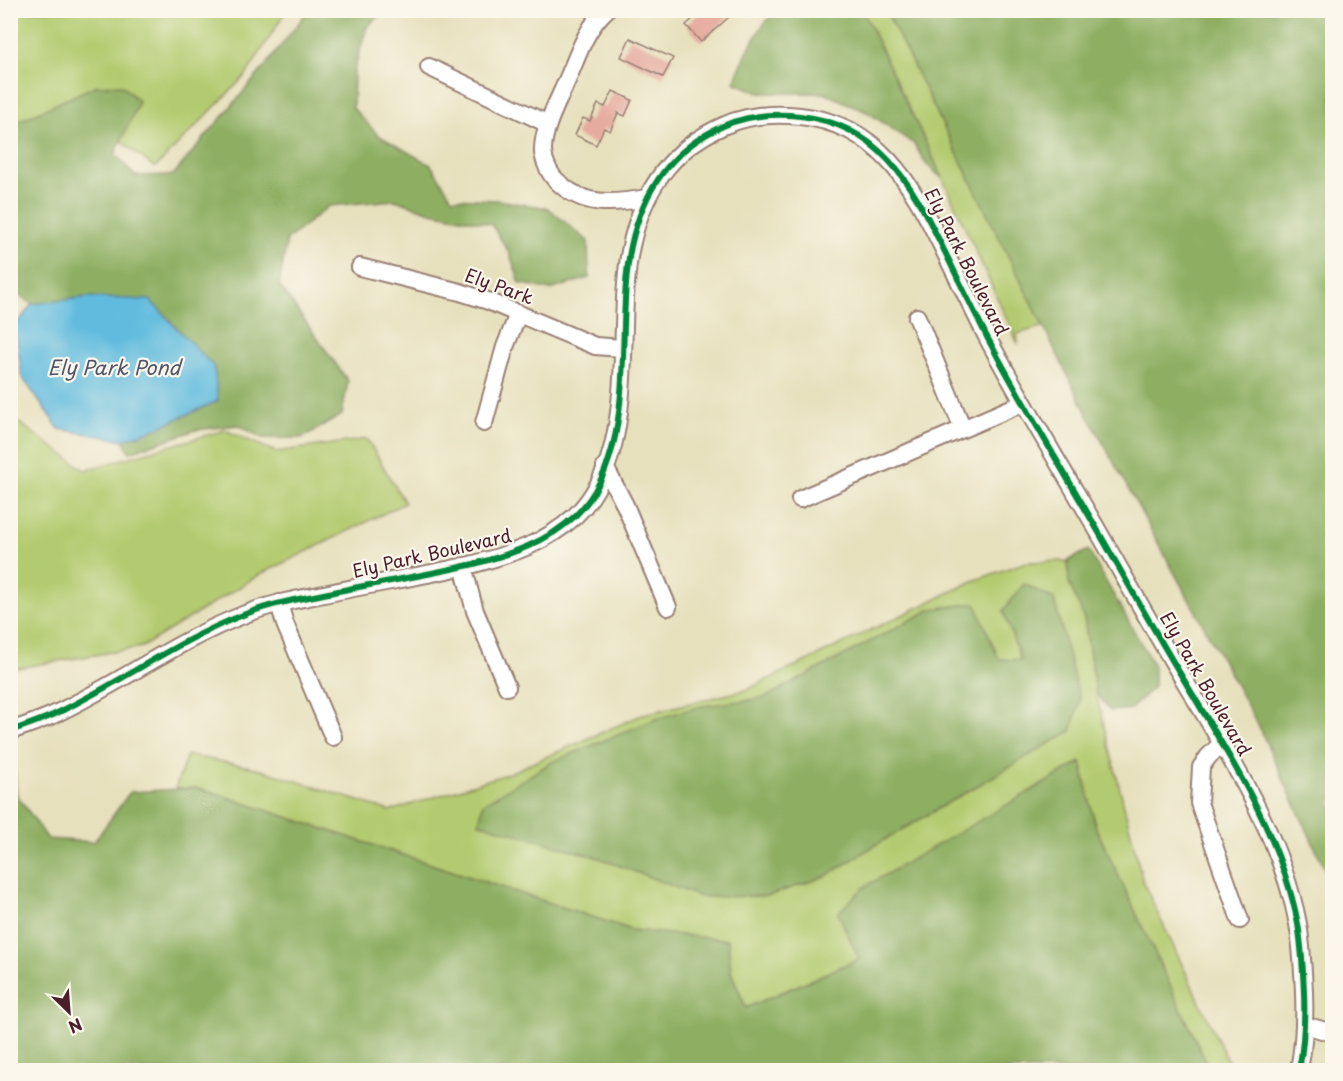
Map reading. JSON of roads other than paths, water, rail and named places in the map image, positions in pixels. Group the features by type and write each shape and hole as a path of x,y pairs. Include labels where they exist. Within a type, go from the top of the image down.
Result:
{"street":[{"path":"606,10 597,18 587,34 548,124 543,153 551,176 569,193 594,202 620,202 647,198"},
{"path":"429,67 548,124"},
{"name":"Ely Park Boulevard","path":"10,731 51,716 176,647 241,615 279,603 513,554 547,537 575,516 598,484 612,451 619,417 622,348 631,248 647,198 656,180 681,152 703,135 736,120 783,114 818,117 852,130 867,140 888,158 918,198 986,335 1023,403 1183,678 1223,742 1258,810 1279,858 1298,922 1305,1025 1299,1071"},
{"name":"Ely Park","path":"360,267 488,301 595,346 622,348"},
{"path":"484,423 505,347 518,314"},
{"path":"917,317 963,429"},
{"path":"800,499 1023,403"},
{"path":"605,467 625,505 668,607"},
{"path":"463,566 475,611 507,687"},
{"path":"279,603 285,624 333,737"},
{"path":"1223,742 1208,756 1201,767 1199,803 1240,920"},
{"path":"1305,1025 1332,1033"}],"water":[{"name":"Ely Park Pond","path":"89,297 150,300 214,367 218,401 123,440 59,429 22,377 15,327 32,304"}]}
